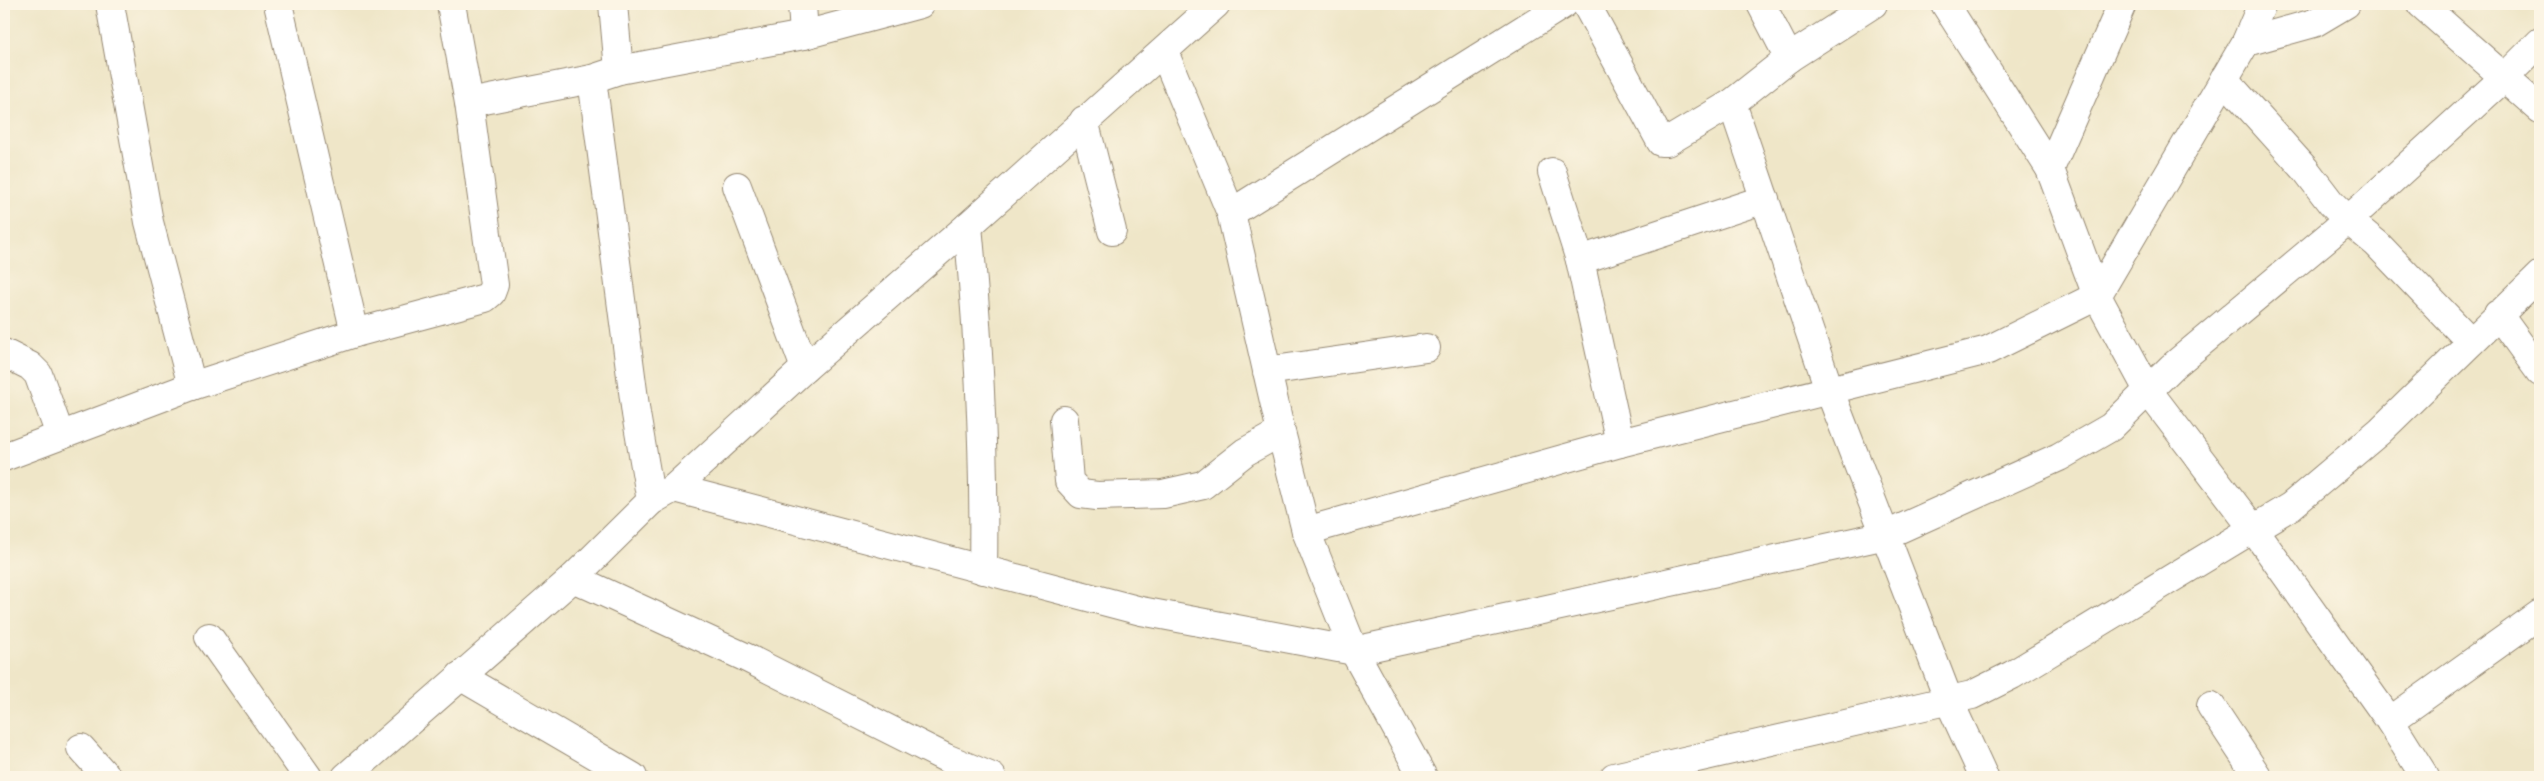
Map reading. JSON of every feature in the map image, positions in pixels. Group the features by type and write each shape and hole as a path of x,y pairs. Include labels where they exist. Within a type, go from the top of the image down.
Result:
{"street":[{"path":"110,4 149,222 192,386"},
{"path":"278,4 355,333"},
{"path":"4,457 192,386 355,333 485,298 491,293 494,285 470,102 451,4"},
{"path":"613,4 619,70"},
{"path":"802,4 804,35"},
{"path":"1231,213 1564,4"},
{"path":"1586,4 1661,142 1666,142 1732,103 1788,58 1873,4"},
{"path":"1761,4 1788,58"},
{"path":"1945,4 2050,169 2097,296 2148,392 2254,530 2390,721 2425,777"},
{"path":"2050,169 2122,4"},
{"path":"1306,532 1620,443 1988,350 2097,296 2246,42 2262,4"},
{"path":"2246,42 2314,23 2346,4"},
{"path":"2421,4 2540,109"},
{"path":"470,102 592,78 619,70 804,35 913,5"},
{"path":"346,777 573,578 663,495 968,226 1084,120 1164,52 1203,8"},
{"path":"663,495 983,570 1141,611 1354,651 1886,535 2058,458 2112,427 2180,361 2348,220 2505,77 2540,42"},
{"path":"1164,52 1231,213 1306,532 1354,651 1423,777"},
{"path":"592,78 636,414 663,495"},
{"path":"2224,79 2348,220 2377,244 2471,342"},
{"path":"1732,103 1829,389 1949,701 1984,777"},
{"path":"1084,120 1112,231"},
{"path":"1552,172 1580,260 1620,443"},
{"path":"738,186 805,368"},
{"path":"1580,260 1765,199"},
{"path":"968,226 982,401 984,482 983,570"},
{"path":"1614,777 1949,701 1972,695 2012,675 2291,506 2373,437 2540,275"},
{"path":"2498,314 2540,372"},
{"path":"1267,371 1426,348"},
{"path":"4,353 30,366 38,374 60,436"},
{"path":"1064,420 1069,481 1081,494 1096,496 1163,494 1203,485 1245,452 1281,432"},
{"path":"573,578 747,658 946,758 992,777"},
{"path":"2390,721 2540,614"},
{"path":"209,637 308,777"},
{"path":"460,676 633,777"},
{"path":"2212,706 2258,777"},
{"path":"81,748 107,777"}]}
